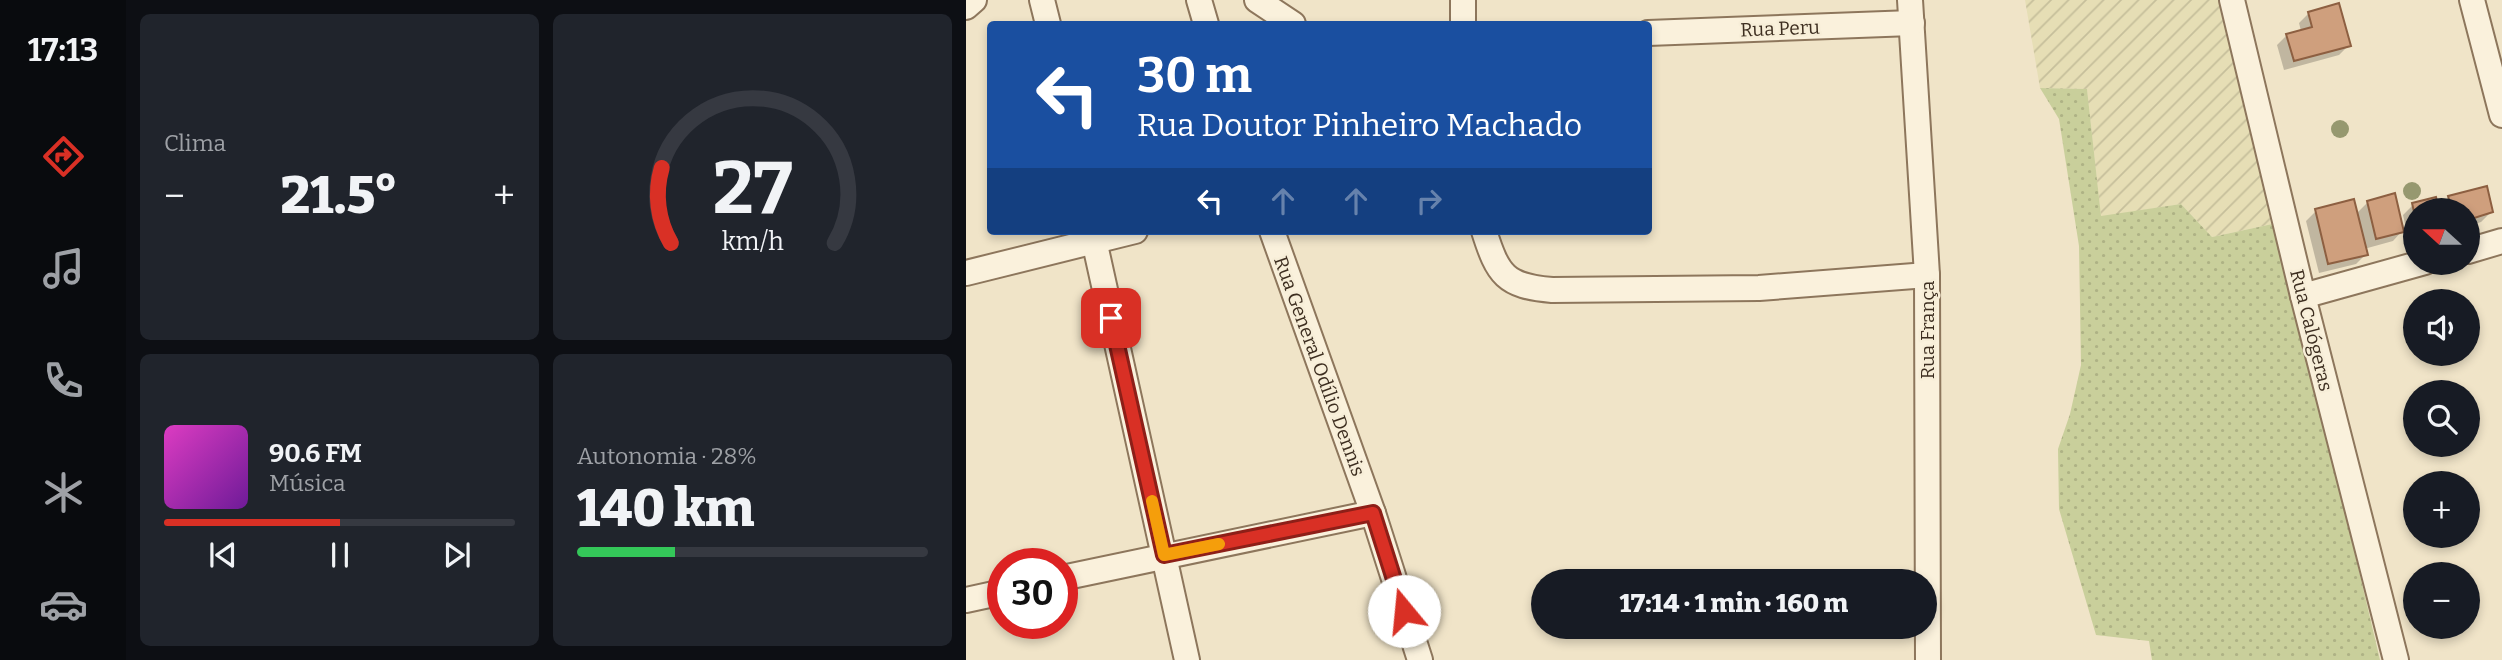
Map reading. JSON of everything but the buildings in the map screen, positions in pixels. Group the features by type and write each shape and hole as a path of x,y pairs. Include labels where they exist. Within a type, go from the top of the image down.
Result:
{"street":[{"path":"966,7 974,0"},
{"path":"1042,0 1047,21"},
{"path":"1199,0 1205,21"},
{"path":"1256,0 1288,21"},
{"path":"1463,0 1463,21"},
{"name":"Rua Calógeras","path":"2232,0 2303,296 2396,660"},
{"path":"2472,0 2502,115"},
{"name":"Rua Peru","path":"1652,33 1911,12"},
{"name":"Rua França","path":"1911,12 1927,275 1928,660"},
{"path":"966,273 1093,235 1187,660"},
{"name":"Rua General Odílio Dennis","path":"1273,235 1373,513 1420,660"},
{"path":"1485,235 1495,266 1506,278 1525,288 1759,288 1927,275"},
{"path":"2480,247 2502,241"},
{"path":"2303,296 2403,268"},
{"path":"1078,574 1373,513"},
{"path":"966,600 987,595"}],"shaded area":[{"path":"2025,0 2221,0 2277,223 2212,237 2181,204 2101,217 2087,89 2040,88"}],"green space":[{"path":"2040,88 2087,89 2101,216 2181,204 2212,237 2277,223 2380,660 2152,660 2149,641 2096,635 2059,509 2058,449 2070,414 2081,365 2079,246 2059,119"}],"slow traffic":[{"path":"1152,501 1164,555 1219,544"}],"route":[{"path":"1111,318 1164,555 1373,513 1404,611"}]}
